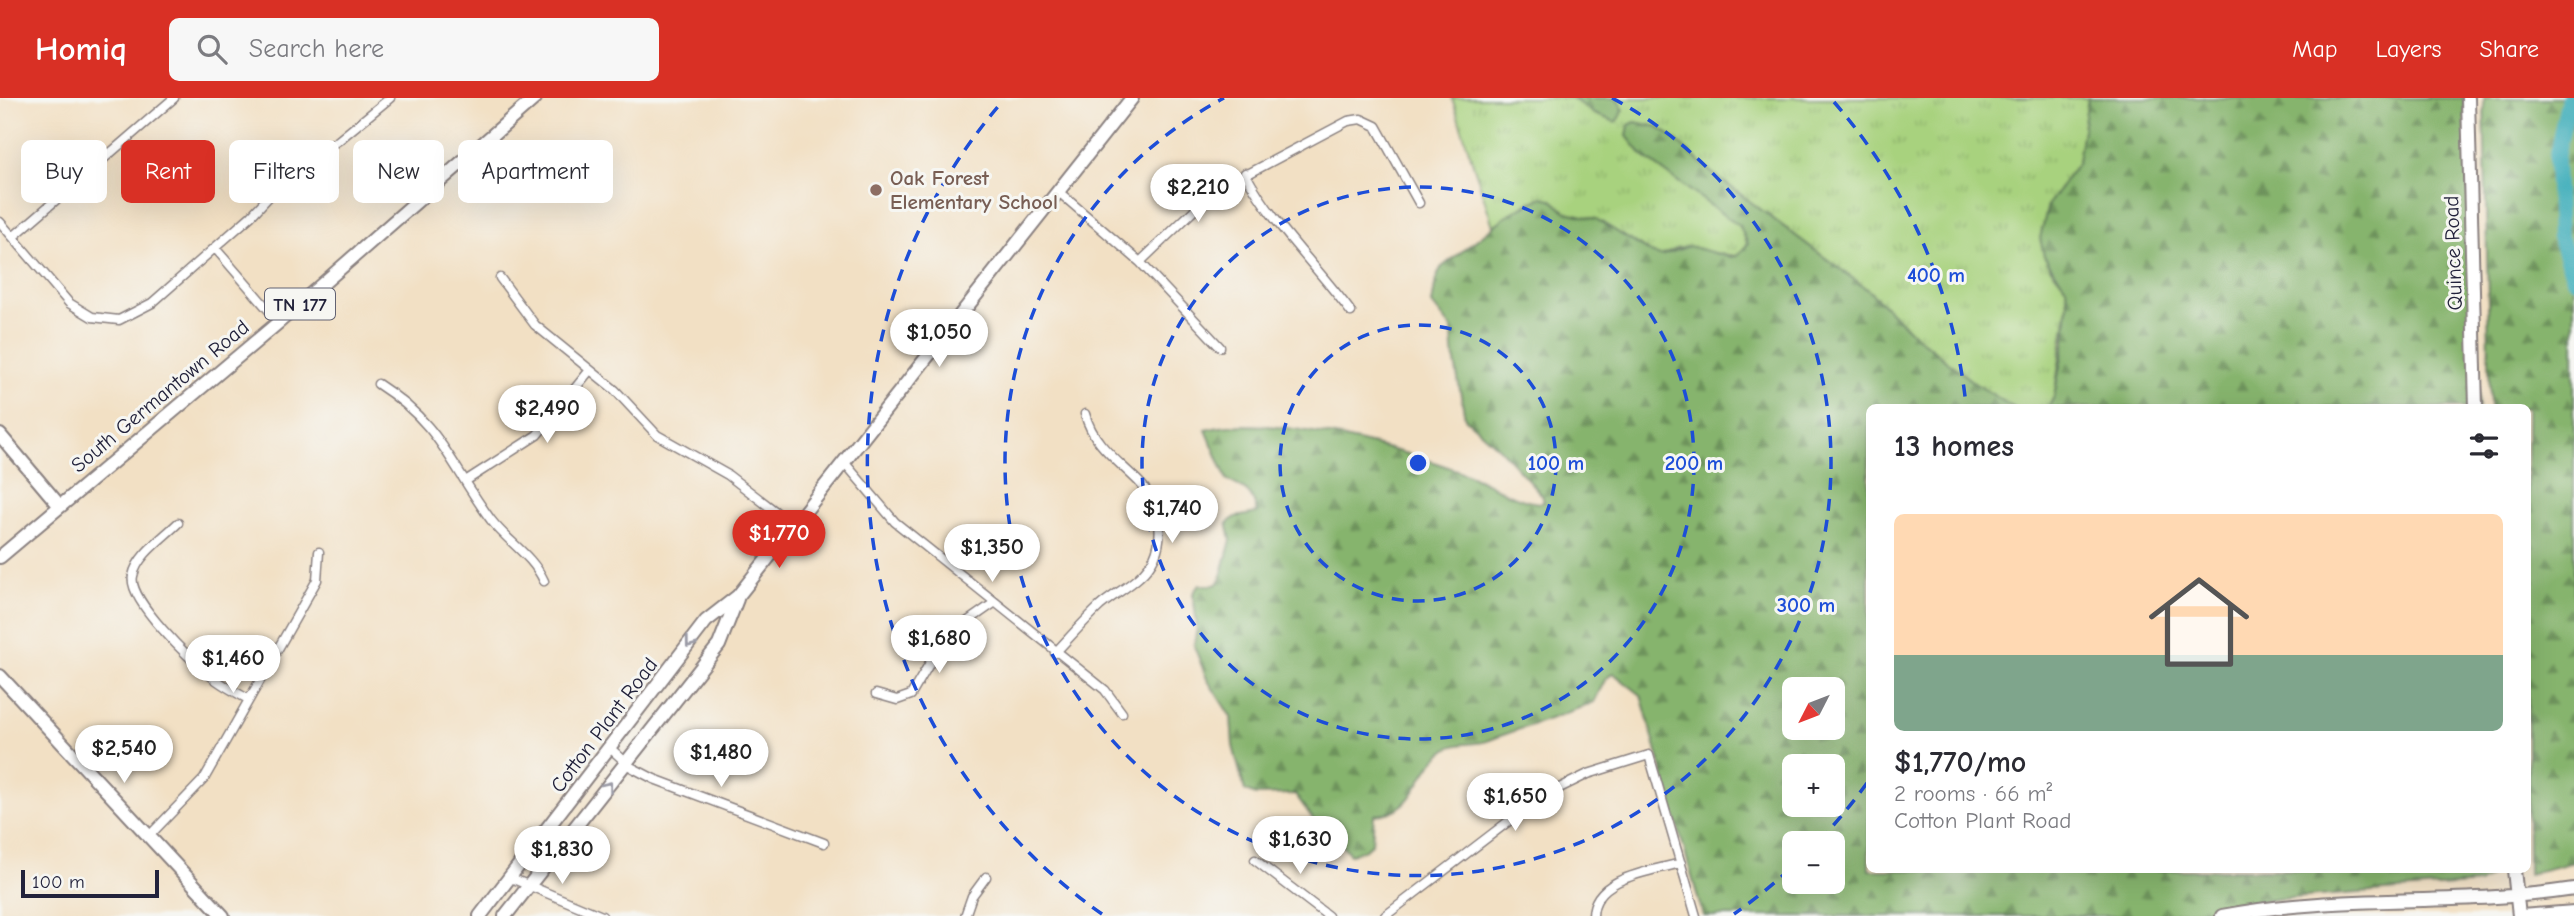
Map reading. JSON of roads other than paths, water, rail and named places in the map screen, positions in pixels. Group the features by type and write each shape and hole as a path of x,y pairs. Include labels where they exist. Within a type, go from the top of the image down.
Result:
{"street":[{"path":"13,237 174,98"},
{"path":"0,222 69,303 92,317 107,321 139,311 260,208 294,169 339,140 390,98"},
{"name":"South Germantown Road","path":"0,557 279,322 535,98"},
{"name":"Cotton Plant Road","path":"480,916 706,621 738,596 1132,98"},
{"name":"Quince Road","path":"2468,98 2476,404"},
{"path":"1140,262 1199,203 1245,173 1340,123 1361,120 1370,122 1380,131 1419,203"},
{"path":"1245,173 1272,217 1320,271 1351,312"},
{"path":"1059,193 1140,262 1220,347"},
{"path":"215,248 279,322"},
{"path":"500,278 535,325 615,390 657,435 728,475 793,524"},
{"path":"467,480 537,435 590,370"},
{"path":"377,384 410,407 432,428 492,521 537,566 544,581"},
{"path":"1055,653 1103,604 1141,576 1150,565 1158,541 1158,511 1152,498 1096,440 1086,414"},
{"path":"0,435 60,505"},
{"path":"844,462 895,522 1055,653 1105,690 1122,713"},
{"path":"178,523 139,561 131,582 139,602 205,671 248,699"},
{"path":"149,836 200,785 317,580 319,552"},
{"name":"Cotton Plant Road","path":"505,916 719,645 738,596"},
{"path":"876,694 897,700 911,695 945,637 994,603"},
{"path":"0,676 223,916"},
{"path":"610,748 626,763 654,779 824,843"},
{"path":"1385,916 1539,798 1588,774 1649,755 1696,916"},
{"path":"1255,860 1328,916"},
{"path":"1594,916 1597,899 1612,885 1681,863"},
{"path":"2514,873 2520,916 2569,912"},
{"path":"965,916 972,896 986,877"},
{"path":"511,878 602,916"},
{"path":"2222,916 2271,906 2516,896 2568,890"}],"waterway":[{"path":"2569,98 2556,158 2559,237 2574,278"}],"place":[{"name":"Oak Forest Elementary School","path":"876,190"}]}
